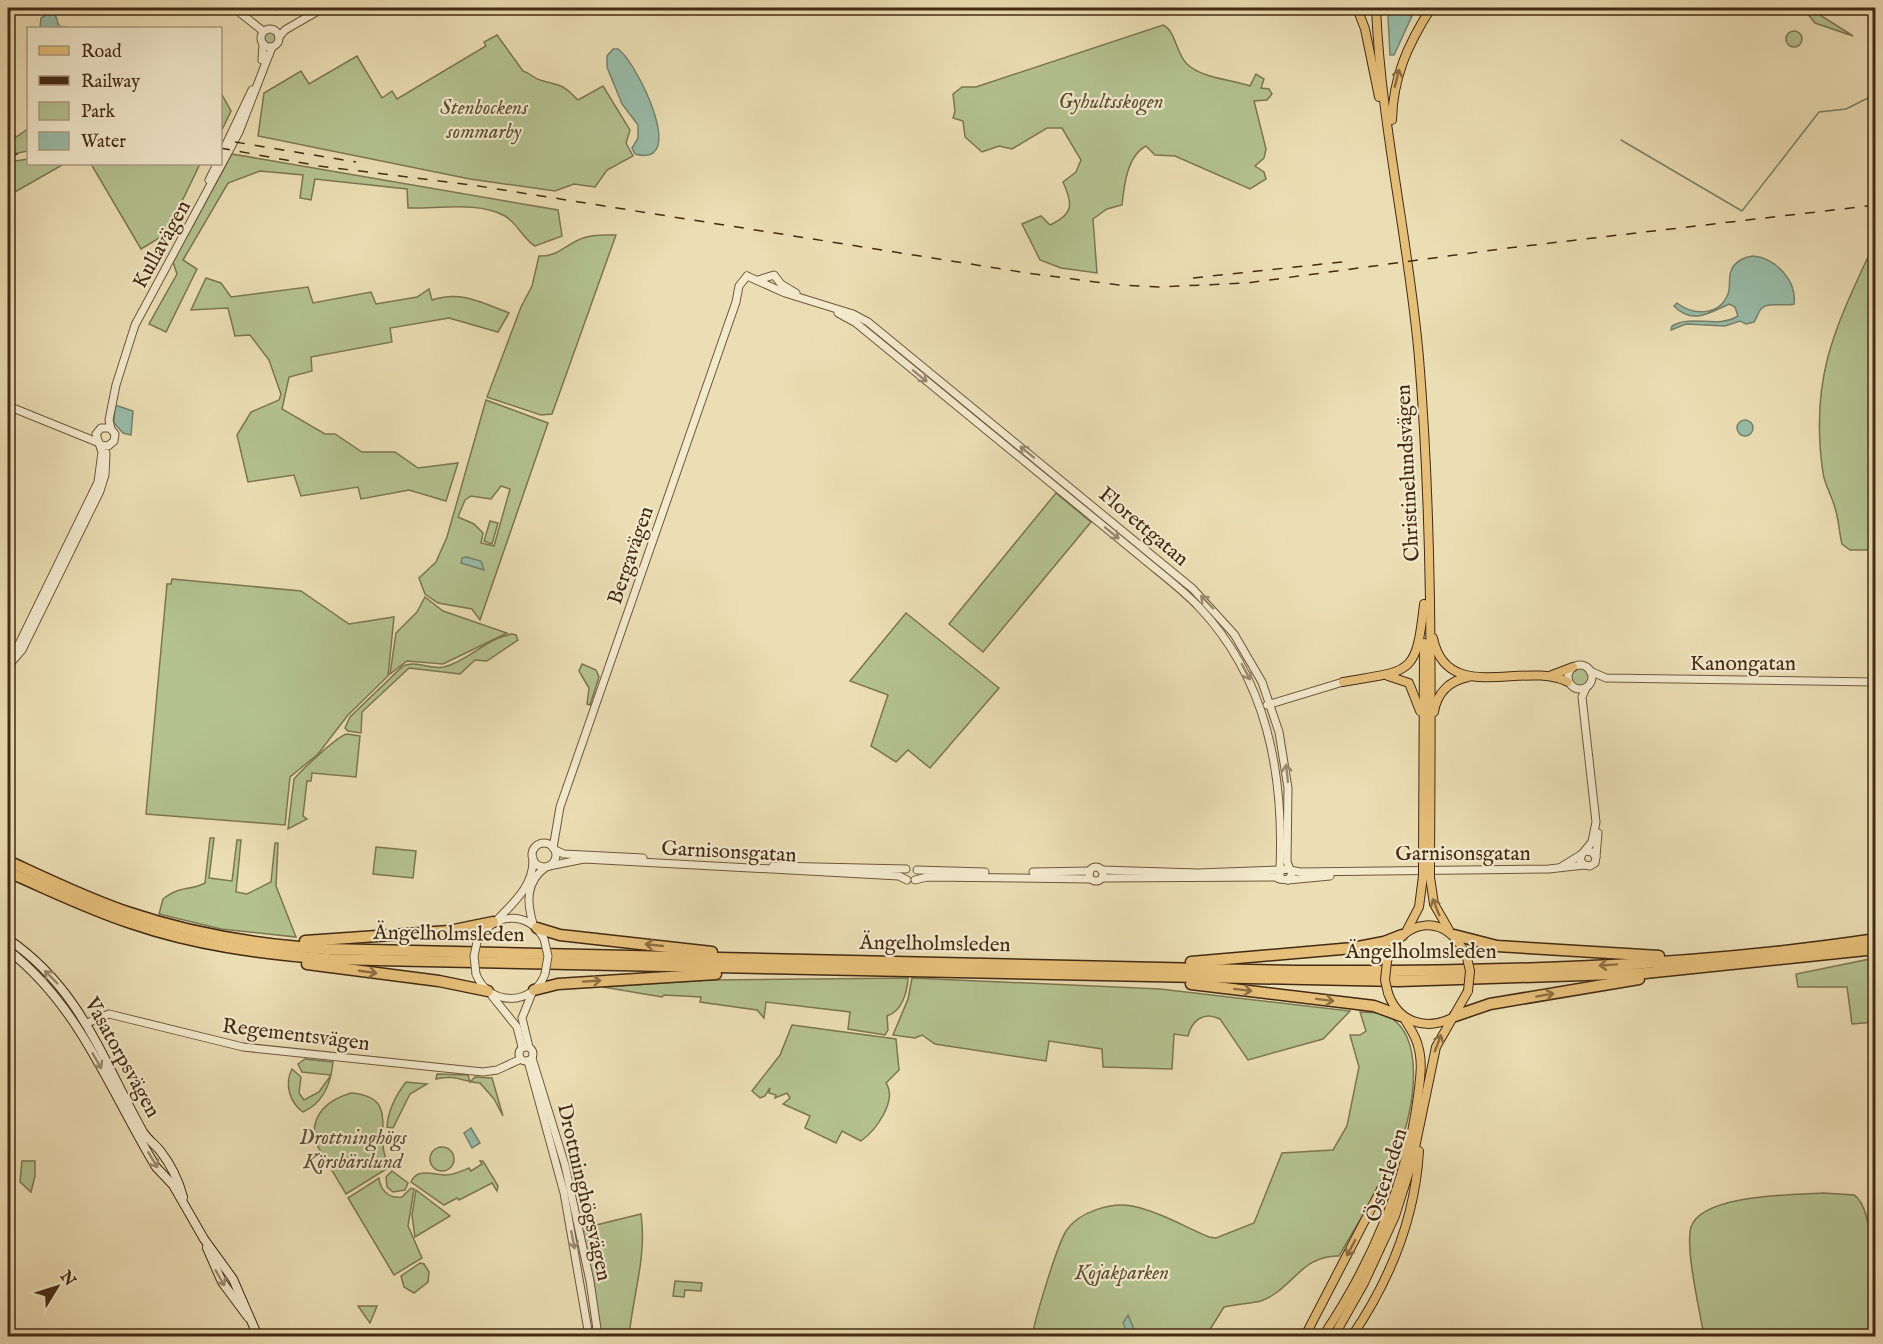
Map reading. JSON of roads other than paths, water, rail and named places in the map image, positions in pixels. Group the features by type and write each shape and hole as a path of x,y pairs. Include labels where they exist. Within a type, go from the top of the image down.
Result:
{"highway":[{"name":"Ängelholmsleden","path":"8,861 124,911 205,934 291,947 1083,966 1428,971 1565,968 1704,958 1875,939"},
{"name":"Ängelholmsleden","path":"8,872 131,923 228,948 329,959 1312,980 1493,979 1597,976 1725,966 1875,949"},
{"path":"124,911 221,934 295,941 350,940 449,931 494,921"},
{"path":"535,926 560,935 775,959"},
{"path":"1083,966 1239,959 1367,946 1404,933"},
{"path":"1452,934 1497,946 1704,958"},
{"path":"228,948 264,957 462,985 489,992"},
{"path":"1454,1017 1490,1004 1627,981 1702,972 1725,966"},
{"path":"533,991 558,984 712,974 787,973 804,969"},
{"path":"1143,977 1374,1006 1403,1017"}],"main road":[{"path":"1357,8 1365,29 1380,102"},
{"name":"Christinelundsvägen","path":"1374,8 1380,102 1413,357 1423,494 1426,877 1418,912 1404,933"},
{"name":"Christinelundsvägen","path":"1374,8 1419,356 1427,482 1430,584 1430,748 1426,865"},
{"path":"1393,157 1392,105 1400,66 1411,40 1431,8"},
{"path":"1430,584 1433,638 1438,654 1446,666 1455,672 1478,676 1549,676 1569,683"},
{"path":"1342,682 1384,676 1403,669 1415,656 1424,604"},
{"path":"1549,676 1573,667"},
{"path":"1384,676 1405,680 1415,692 1420,712 1424,768"},
{"path":"1430,748 1434,708 1442,692 1454,681 1478,676"},
{"name":"Christinelundsvägen","path":"1426,877 1434,904 1452,934"},
{"path":"1431,925 1452,934 1467,957 1470,972 1468,991 1454,1017 1428,1025 1403,1017 1388,993 1385,980 1388,961 1404,933 1431,925"},
{"name":"Vasatorpsvägen","path":"8,939 55,981 87,1023 134,1115 146,1136 165,1159 180,1186 186,1207"},
{"name":"Vasatorpsvägen","path":"8,950 38,976 68,1011 156,1167 173,1185 204,1239 233,1279 258,1334"},
{"name":"Österleden","path":"1403,1017 1418,1046 1421,1063 1417,1124"},
{"name":"Österleden","path":"1334,1336 1364,1274 1391,1202 1417,1124 1436,1047 1454,1017"},
{"path":"1305,1336 1417,1124"},
{"path":"1352,1336 1380,1293 1407,1226 1415,1189 1417,1124"},
{"name":"Vasatorpsvägen","path":"204,1239 218,1276 258,1334"},
{"name":"Österleden","path":"1323,1336 1358,1287"}],"street":[{"path":"234,8 263,31 274,29 316,8"},
{"name":"Kullavägen","path":"222,162 238,132 272,47 278,42 279,37 323,8"},
{"path":"274,29 279,37"},
{"path":"222,153 257,79 264,54 261,38 263,31"},
{"path":"263,44 272,47"},
{"name":"Kullavägen","path":"98,443 117,363 134,320 216,165"},
{"name":"Kullavägen","path":"110,445 115,438 109,420 116,385 135,326 220,165"},
{"name":"Florettgatan","path":"747,276 779,286 868,322 1212,606 1245,650 1271,704 1286,765 1290,870"},
{"name":"Bergavägen","path":"541,844 556,819 747,276"},
{"path":"756,280 771,277 779,286"},
{"name":"Florettgatan","path":"828,307 856,323 1186,594 1216,626 1236,654 1261,707 1276,763 1280,870"},
{"path":"8,406 98,443 110,445 106,453 105,475 100,491 22,650 8,666"},
{"path":"58,425 83,431 111,429"},
{"path":"8,660 19,645 98,482 101,459 98,443"},
{"path":"1585,717 1569,683 1568,675 1573,667 1584,666 1590,671 1592,679 1582,697 1585,717 1596,822 1598,832 1596,857"},
{"name":"Kanongatan","path":"1590,671 1600,677 1610,678 1875,682"},
{"name":"Kanongatan","path":"1587,687 1610,678"},
{"path":"1261,707 1342,682"},
{"path":"1569,683 1577,690 1587,687"},
{"name":"Bergavägen","path":"554,849 556,819"},
{"path":"1584,865 1580,860 1592,842 1596,822"},
{"path":"541,844 554,849 556,858 538,874 529,892 527,903 535,926 544,939 548,956 545,974 533,991 513,999 489,992 476,974 474,956 477,942 482,932 523,892 532,874 534,849 541,844"},
{"name":"Garnisonsgatan","path":"554,849 564,854 760,865 906,869 911,867 917,870 1001,873 1090,870 1096,867 1102,874 1275,877 1284,880 1368,870"},
{"path":"1584,853 1592,852 1596,857"},
{"name":"Garnisonsgatan","path":"1558,868 1584,853"},
{"name":"Garnisonsgatan","path":"548,866 584,859 899,876 915,880 927,877 1090,879 1096,881 1102,874 1558,868 1593,865 1596,857"},
{"path":"533,858 539,866 548,866"},
{"path":"906,869 904,875 907,879"},
{"path":"915,880 918,875 917,870"},
{"path":"1090,870 1090,879"},
{"path":"1280,870 1284,880 1291,876 1290,870"},
{"path":"494,921 514,918 535,926"},
{"name":"Drottninghögsvägen","path":"533,991 522,1018 525,1054 565,1165 590,1281 598,1336"},
{"name":"Drottninghögsvägen","path":"489,992 517,1027 525,1054 564,1193 589,1336"},
{"name":"Regementsvägen","path":"87,1023 109,1014 243,1047 483,1072 505,1066 525,1054"}],"water":[{"path":"1393,10 1412,16 1394,55 1390,55 1388,16"},
{"path":"51,12 55,14 59,26 64,27 40,27 41,18"},
{"path":"613,49 618,49 636,73 654,112 658,146 651,154 635,154 632,148 638,138 638,125 622,104 607,67 607,56"},
{"path":"1753,256 1769,261 1783,272 1792,287 1794,304 1764,307 1754,322 1746,324 1740,321 1725,326 1686,324 1671,330 1672,326 1688,321 1722,321 1738,316 1735,307 1729,304 1701,316 1688,315 1674,306 1677,303 1690,310 1705,312 1718,307 1728,294 1730,274 1734,265 1740,260"},
{"path":"115,405 133,411 131,435 123,433 114,423"},
{"path":"1742,420 1748,420 1753,428 1751,434 1742,436 1737,431 1737,425"},
{"path":"462,558 481,561 484,570 461,563"},
{"path":"471,1128 480,1143 472,1148 464,1133"},
{"path":"1128,1315 1137,1336 1129,1336 1123,1323"}],"waterway":[{"path":"1621,140 1742,211 1819,112 1846,109 1876,94"}],"railway":[{"path":"235,142 356,162"},
{"path":"222,148 319,166 472,185 1027,273 1119,285 1159,287 1247,283 1508,248 1876,205"},
{"path":"8,156 27,152"},
{"path":"1193,278 1351,261"}],"park label":[{"name":"Gyhultsskogen","path":"1111,101"},
{"name":"Stenbockens sommarby","path":"484,119"},
{"name":"Drottninghögs Körsbärslund","path":"353,1149"},
{"name":"Kojakparken","path":"1122,1272"}]}
